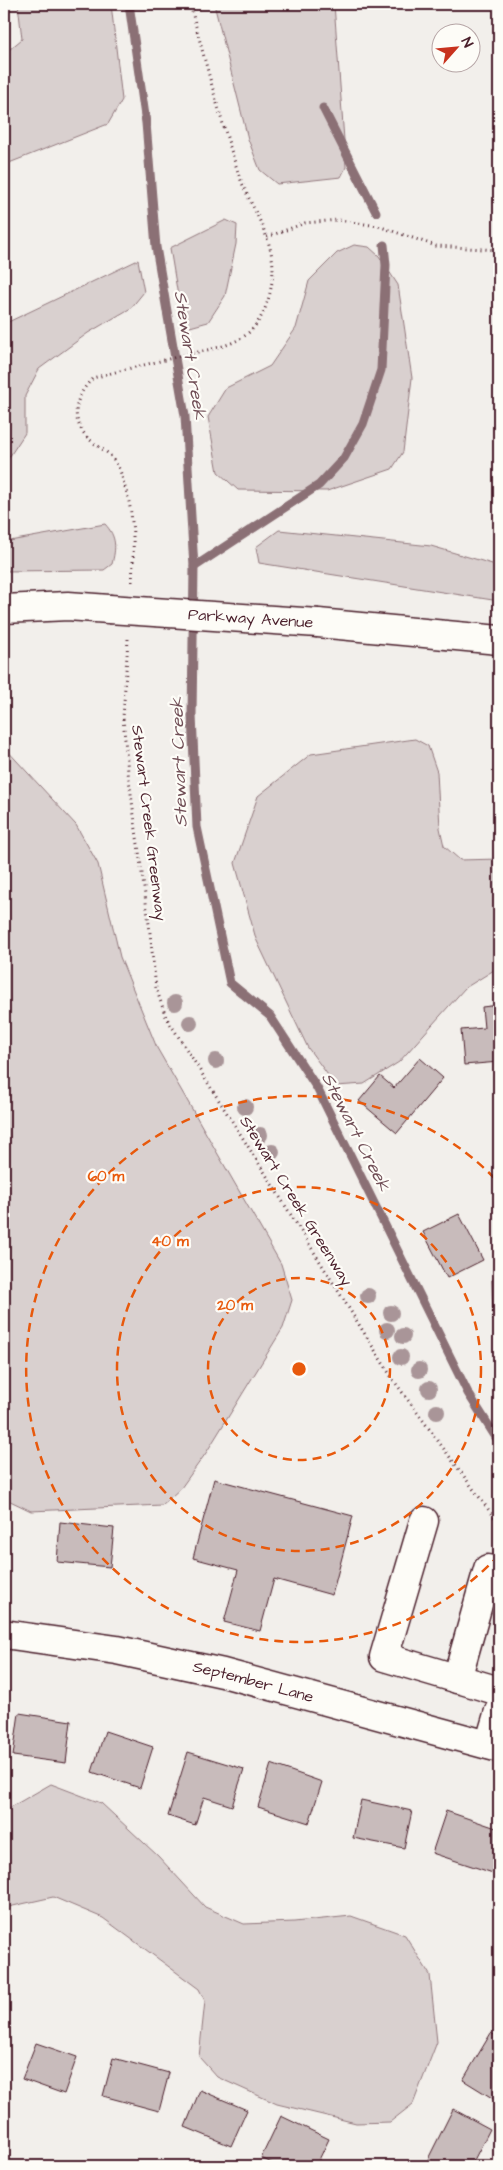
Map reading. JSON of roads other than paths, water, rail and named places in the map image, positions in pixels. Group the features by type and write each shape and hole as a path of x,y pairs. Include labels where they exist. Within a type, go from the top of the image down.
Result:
{"street":[{"name":"Parkway Avenue","path":"4,609 68,606 318,623 499,640"},
{"path":"424,1521 384,1657 499,1691"},
{"path":"457,1679 488,1569"},
{"name":"September Lane","path":"4,1634 117,1650 222,1673 494,1747"},
{"path":"494,1747 499,1711"}],"waterway":[{"name":"Stewart Creek","path":"129,4 146,123 156,247 185,416 194,567 192,715 197,827 230,983 270,1016 317,1088 468,1393 499,1442"},
{"path":"323,108 376,212"},
{"path":"194,567 319,485 344,458 363,424 381,370 386,265 384,245"}]}
